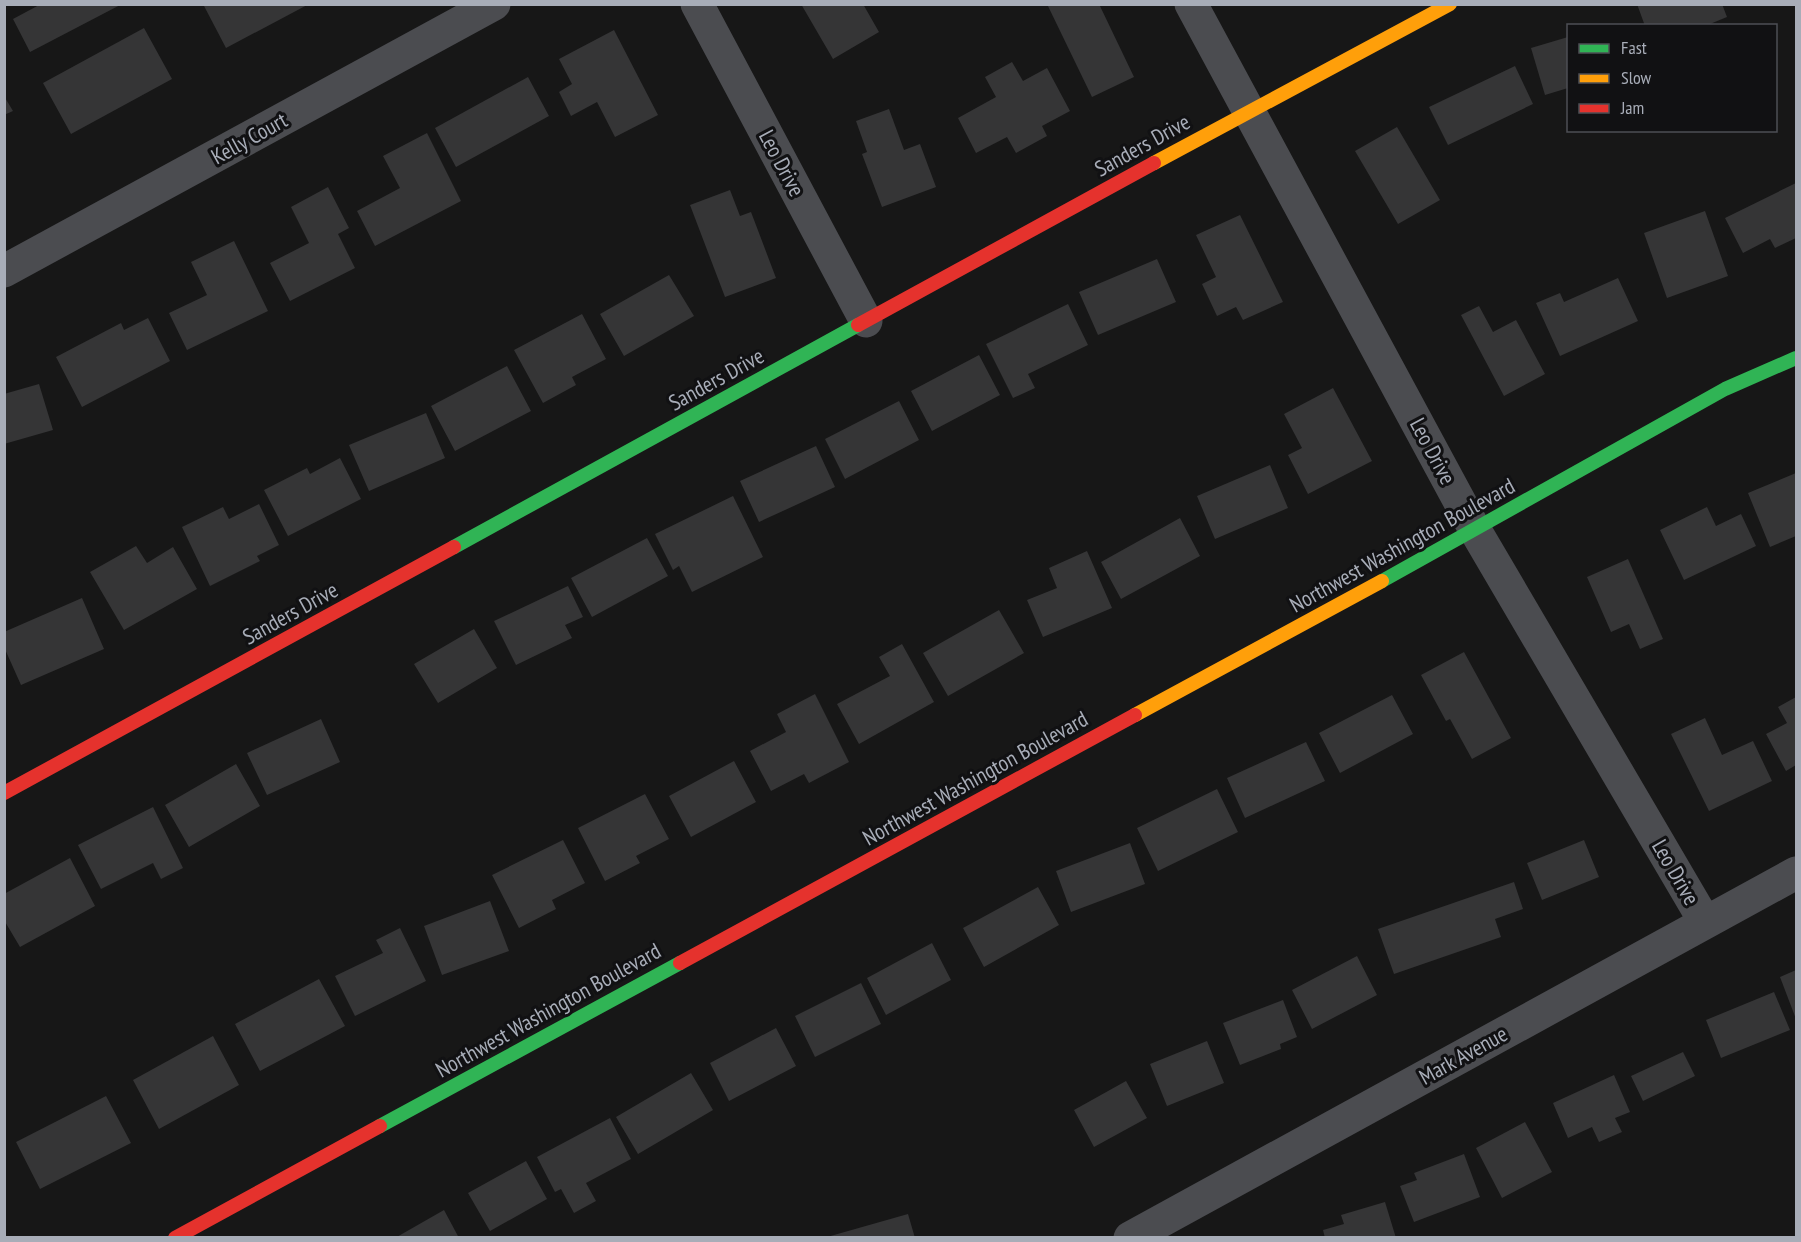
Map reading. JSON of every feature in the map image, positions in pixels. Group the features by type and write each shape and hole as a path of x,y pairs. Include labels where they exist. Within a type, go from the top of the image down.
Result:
{"main road":[{"name":"Sanders Drive","path":"4,793 1248,111 1450,4"},
{"name":"Northwest Washington Boulevard","path":"175,1238 1475,530 1725,389 1797,358"}],"street":[{"name":"Kelly Court","path":"4,272 494,4"},
{"name":"Leo Drive","path":"697,4 866,321"},
{"name":"Leo Drive","path":"1191,4 1475,530 1705,922"},
{"name":"Mark Avenue","path":"1130,1238 1797,873"}],"building":[{"path":"41,4 122,4 30,52 13,19"},
{"path":"203,4 309,4 226,48"},
{"path":"801,4 863,4 879,32 833,59"},
{"path":"1047,4 1099,4 1134,77 1092,97"},
{"path":"1637,4 1722,4 1727,17 1710,24 1644,24"},
{"path":"144,28 172,79 71,134 43,83"},
{"path":"614,30 658,115 615,137 597,102 571,116 559,92 572,84 559,59"},
{"path":"1567,37 1567,88 1545,95 1531,48"},
{"path":"1012,62 1023,81 1047,68 1070,111 1042,126 1047,136 1016,153 1007,137 976,153 958,118 996,97 985,77"},
{"path":"1515,66 1533,104 1448,145 1429,107"},
{"path":"528,77 549,116 456,167 435,128"},
{"path":"4,96 13,111 4,115"},
{"path":"889,109 904,150 920,144 936,187 882,207 862,154 867,152 856,121"},
{"path":"1397,127 1440,200 1398,224 1355,151"},
{"path":"427,133 461,201 375,246 357,211 400,188 383,156"},
{"path":"1796,183 1796,238 1775,248 1770,239 1743,253 1725,218"},
{"path":"328,187 349,228 338,234 355,268 290,301 270,263 309,243 291,207"},
{"path":"730,190 740,216 751,212 776,278 725,297 690,205"},
{"path":"1705,211 1728,276 1667,298 1644,233"},
{"path":"1240,215 1283,302 1243,320 1236,307 1217,316 1202,284 1216,277 1196,235"},
{"path":"234,241 268,311 187,350 169,313 207,295 191,262"},
{"path":"1157,259 1176,302 1098,335 1079,292"},
{"path":"669,275 694,316 624,356 600,314"},
{"path":"1618,278 1638,321 1560,356 1536,303 1560,293 1564,302"},
{"path":"1068,304 1088,345 1028,374 1035,388 1013,398 986,344"},
{"path":"1479,306 1493,332 1516,320 1545,374 1504,396 1461,315"},
{"path":"582,314 606,359 572,377 576,385 543,403 514,350"},
{"path":"148,318 170,361 82,407 56,357 121,323 124,330"},
{"path":"979,355 1000,395 932,431 911,391"},
{"path":"507,366 531,411 455,451 431,406"},
{"path":"39,384 53,430 4,444 4,394"},
{"path":"1333,388 1372,461 1308,494 1288,455 1302,448 1284,414"},
{"path":"899,401 919,440 845,479 825,439"},
{"path":"426,413 445,458 369,491 349,445"},
{"path":"816,446 835,487 759,522 740,481"},
{"path":"340,458 361,499 288,536 264,490 307,468 310,474"},
{"path":"1270,465 1288,508 1215,539 1197,496"},
{"path":"1796,473 1796,536 1770,547 1748,493"},
{"path":"733,496 763,557 692,592 679,566 673,570 655,534"},
{"path":"259,504 279,545 257,556 260,561 210,586 182,527 223,507 229,519"},
{"path":"1707,507 1716,526 1741,514 1756,546 1684,580 1660,530"},
{"path":"1180,518 1200,556 1121,599 1101,562"},
{"path":"647,538 668,576 592,617 571,578"},
{"path":"136,546 147,563 173,547 197,589 124,630 90,572"},
{"path":"1087,551 1112,608 1043,637 1027,600 1057,588 1049,568"},
{"path":"1628,559 1663,639 1640,649 1629,624 1611,632 1587,577"},
{"path":"568,586 583,617 565,625 572,638 516,665 494,621"},
{"path":"82,598 104,649 21,685 4,647 4,632"},
{"path":"999,610 1024,653 948,696 923,653"},
{"path":"474,629 497,668 438,703 414,664"},
{"path":"902,644 934,702 859,744 837,704 890,676 879,657"},
{"path":"1464,652 1511,738 1472,759 1450,719 1446,721 1421,675"},
{"path":"815,694 849,762 809,783 804,774 771,791 750,751 786,732 777,714"},
{"path":"1392,695 1413,734 1340,773 1319,733"},
{"path":"1796,697 1796,765 1786,771 1766,734 1787,723 1778,707"},
{"path":"1705,718 1722,755 1753,741 1772,781 1709,811 1671,734"},
{"path":"321,719 340,762 267,795 247,753"},
{"path":"1306,742 1325,781 1245,818 1227,778"},
{"path":"734,761 756,802 691,837 669,796"},
{"path":"236,764 260,806 189,847 165,805"},
{"path":"1217,789 1238,832 1158,871 1137,828"},
{"path":"645,794 669,839 636,856 640,863 605,881 578,828"},
{"path":"153,807 183,868 161,879 153,863 101,889 78,845"},
{"path":"563,840 585,883 552,900 556,909 519,928 492,875"},
{"path":"1584,840 1599,877 1542,900 1527,863"},
{"path":"1130,843 1145,884 1071,912 1056,871"},
{"path":"70,858 95,906 20,947 4,920 4,894"},
{"path":"1514,882 1523,909 1495,919 1501,937 1394,974 1378,929"},
{"path":"1038,887 1059,925 984,967 963,928"},
{"path":"490,901 509,951 442,975 424,926"},
{"path":"400,928 426,981 355,1016 335,976 383,953 376,940"},
{"path":"932,943 951,980 886,1015 867,978"},
{"path":"1357,956 1377,995 1312,1029 1292,990"},
{"path":"1796,970 1796,1019 1780,977"},
{"path":"319,979 345,1026 260,1071 235,1024"},
{"path":"861,983 881,1024 815,1057 795,1016"},
{"path":"1774,992 1790,1030 1721,1058 1706,1020"},
{"path":"1283,1000 1297,1037 1280,1044 1281,1049 1240,1065 1223,1023"},
{"path":"776,1028 796,1066 729,1101 710,1063"},
{"path":"213,1036 239,1085 159,1129 133,1080"},
{"path":"1207,1041 1224,1083 1167,1106 1150,1064"},
{"path":"1683,1052 1695,1076 1643,1101 1631,1076"},
{"path":"691,1073 713,1110 638,1154 616,1117"},
{"path":"1614,1075 1630,1112 1615,1118 1622,1132 1599,1142 1592,1127 1568,1138 1553,1103"},
{"path":"1126,1081 1147,1118 1094,1147 1074,1110"},
{"path":"106,1096 131,1143 40,1189 16,1142"},
{"path":"610,1118 631,1159 586,1183 596,1201 574,1213 561,1189 555,1192 537,1157"},
{"path":"1525,1122 1552,1172 1502,1198 1476,1148"},
{"path":"1464,1154 1480,1197 1414,1222 1400,1186 1417,1180 1414,1173"},
{"path":"526,1161 547,1199 490,1231 468,1193"},
{"path":"1385,1202 1396,1238 1325,1238 1323,1230 1344,1224 1341,1215"},
{"path":"444,1210 459,1238 395,1238"},
{"path":"908,1214 915,1238 827,1238 827,1237"}],"traffic: fast":[{"path":"454,547 858,325"},
{"path":"1382,581 1725,389 1796,358"},
{"path":"380,1126 680,963"}],"traffic: slow":[{"path":"1154,163 1450,4"},
{"path":"1135,715 1382,581"}],"traffic: jam":[{"path":"858,325 1154,163"},
{"path":"4,793 454,547"},
{"path":"680,963 1135,715"},
{"path":"175,1238 380,1126"}]}
